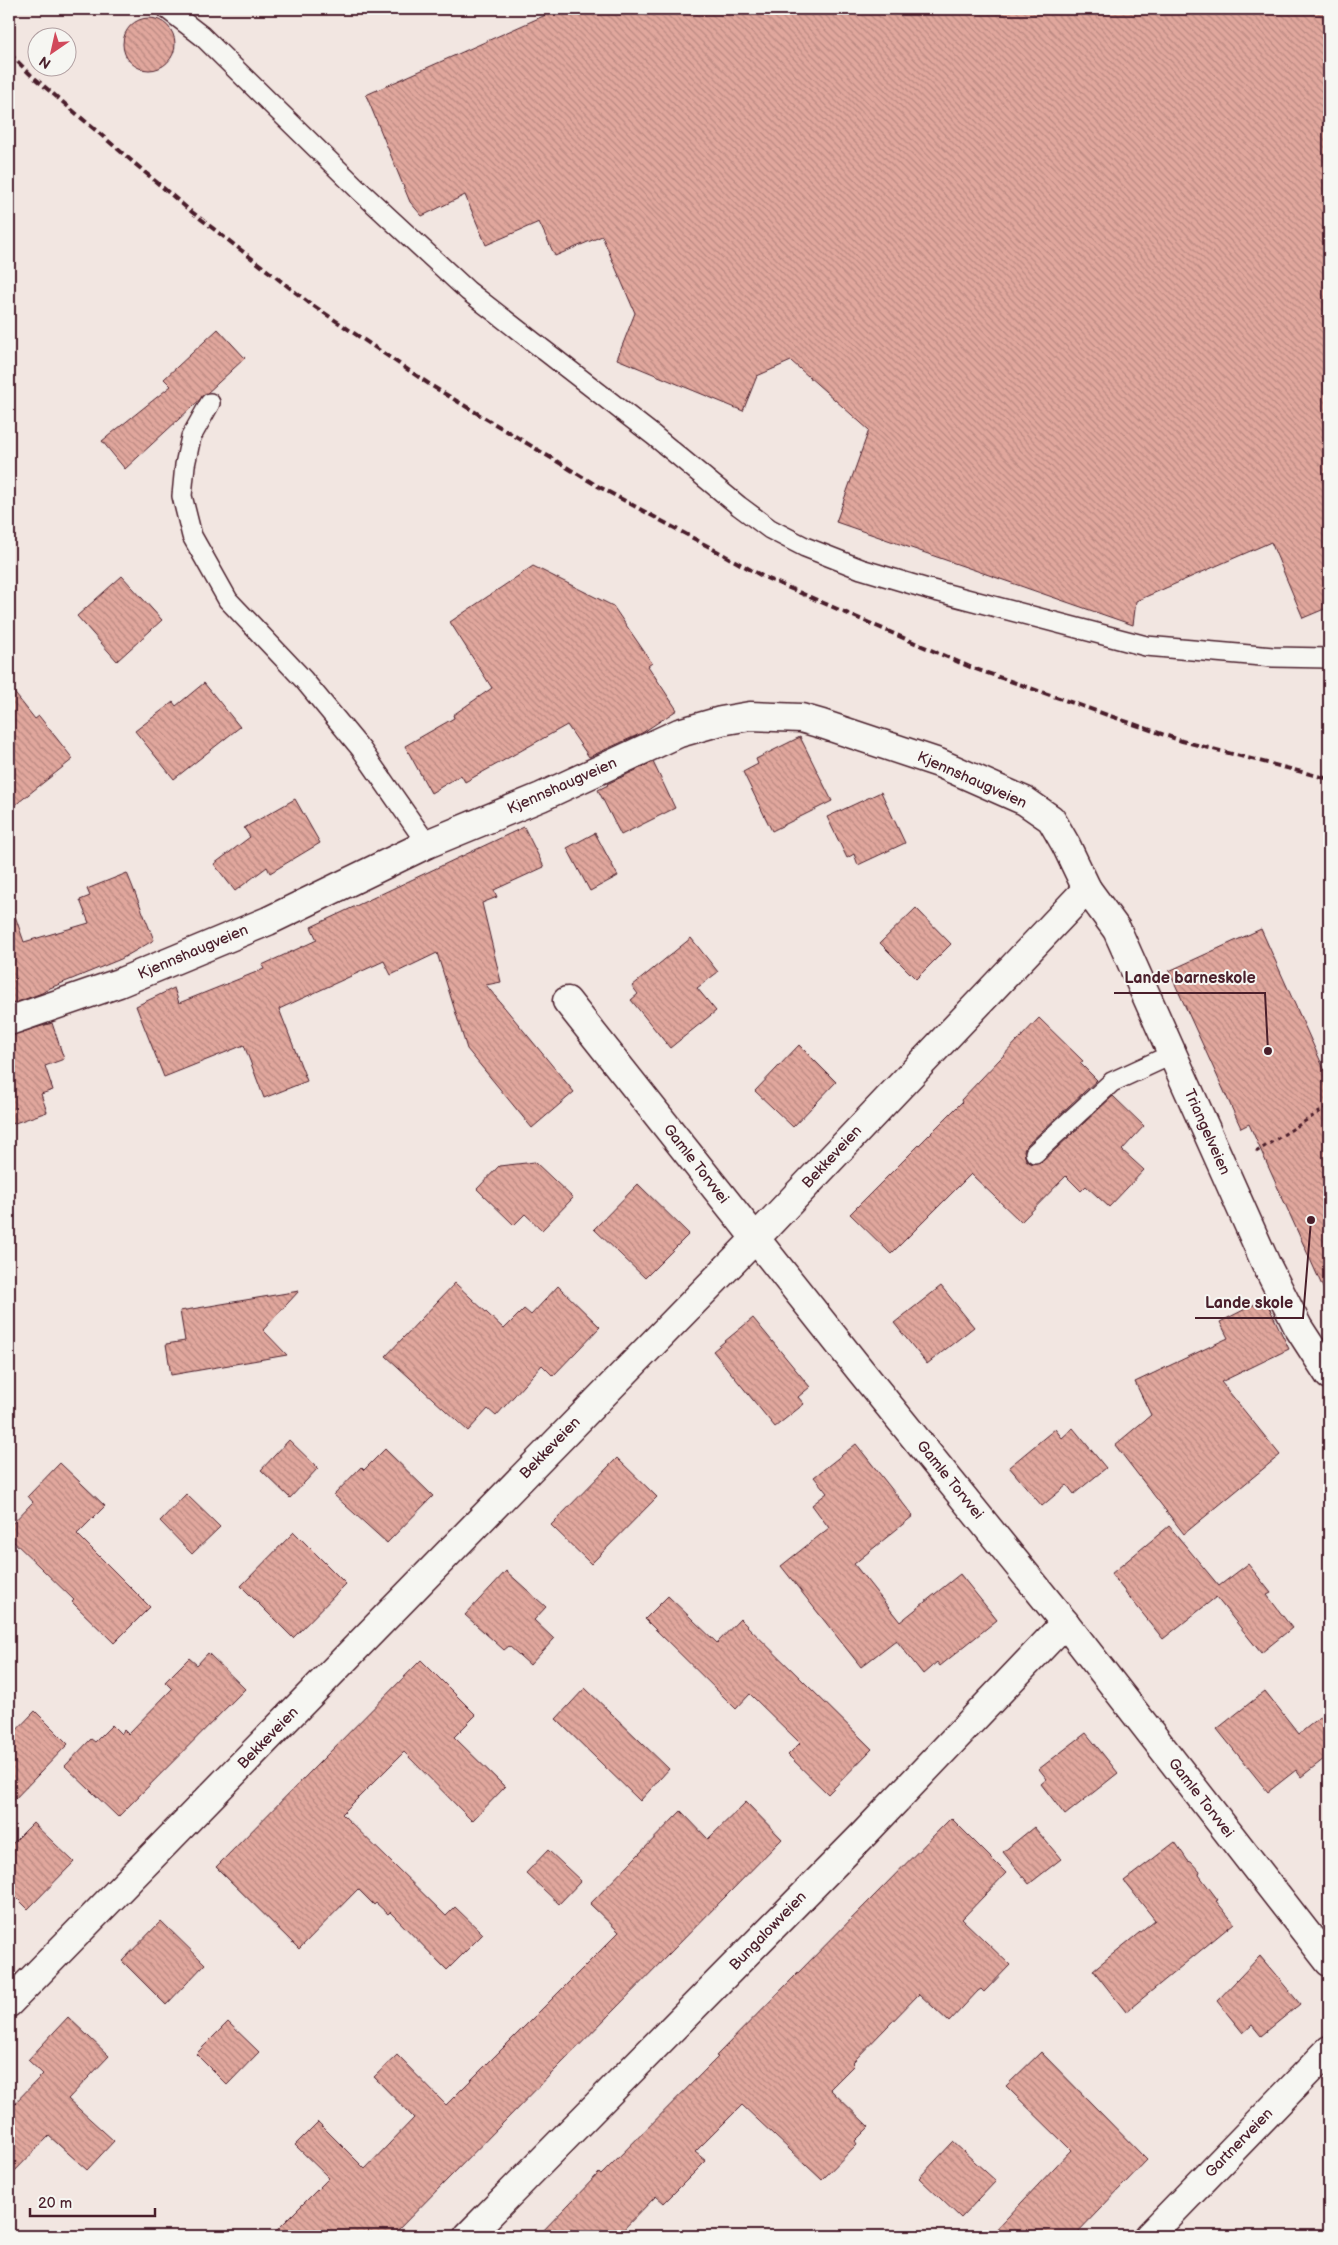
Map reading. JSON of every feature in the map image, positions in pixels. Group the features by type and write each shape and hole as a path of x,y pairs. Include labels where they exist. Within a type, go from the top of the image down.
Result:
{"street":[{"name":"Kjennshaugveien","path":"9,1021 119,983 193,953 268,920 427,844 541,797 679,733 721,721 750,716 801,718 871,739 939,763 1025,801 1051,819 1087,889"},
{"name":"Triangelveien","path":"1087,889 1117,930 1270,1272 1298,1327 1329,1375"},
{"name":"Bekkeveien","path":"9,2003 755,1239 1087,889"},
{"name":"Gamle Torvvei","path":"567,1001 755,1239 1065,1623 1329,1962"},
{"name":"Bungalowveien","path":"468,2236 862,1836 1065,1623"},
{"name":"Gartnerveien","path":"1149,2236 1329,2050"}],"lane":[{"path":"167,9 216,49 359,190 468,291 770,529 805,547 886,576 928,589 1146,646 1273,658 1329,658"},
{"path":"210,403 191,437 185,465 182,496 192,536 228,600 302,679 361,749 427,844"},
{"path":"1035,1153 1112,1082 1173,1054"}],"building":[{"path":"559,9 1329,9 1329,607 1303,618 1271,542 1136,601 1133,625 836,522 869,430 791,361 757,376 743,411 617,359 635,313 602,236 555,256 539,222 486,245 465,195 422,216 410,202 366,95"},
{"path":"144,18 154,18 168,25 175,39 175,49 168,63 154,70 144,70 134,66 127,59 123,49 123,39 127,29 134,22"},
{"path":"218,329 245,358 125,469 102,441 171,386 164,379"},
{"path":"533,566 613,606 652,663 648,666 677,710 642,733 589,757 567,725 465,782 461,775 431,793 405,746 454,718 453,715 492,688 450,622"},
{"path":"122,576 162,620 117,661 77,616"},
{"path":"204,683 240,727 174,779 135,731 173,702 176,706"},
{"path":"9,686 35,719 39,716 73,759 9,810"},
{"path":"800,737 832,801 772,831 743,772 758,764 756,759"},
{"path":"653,762 675,808 621,835 598,790"},
{"path":"881,792 905,843 858,865 854,854 847,858 827,817"},
{"path":"295,799 320,843 270,873 267,867 235,891 214,864 250,837 244,828"},
{"path":"524,827 544,867 494,890 497,897 482,903 501,982 486,985 574,1092 532,1128 467,1049 437,953 391,975 384,961 279,1009 307,1081 264,1098 244,1045 164,1077 136,1006 174,988 179,1003 264,969 262,965 317,940 311,927"},
{"path":"595,833 618,876 590,891 567,848"},
{"path":"127,873 154,940 121,959 9,1005 9,914 14,913 24,942 89,923 80,900 90,896 87,889"},
{"path":"916,908 951,944 916,979 880,943"},
{"path":"1261,929 1329,1080 1329,1301 1249,1124 1241,1128 1169,971"},
{"path":"691,938 718,972 697,988 716,1011 670,1048 631,1000 638,994 632,986"},
{"path":"1039,1018 1083,1061 1080,1063 1097,1080 1027,1145 1024,1150 1026,1160 1032,1164 1043,1161 1113,1096 1144,1126 1122,1150 1144,1170 1109,1207 1086,1186 1081,1191 1066,1176 1021,1222 971,1174 891,1254 850,1214 962,1102 961,1100"},
{"path":"52,1023 64,1059 45,1066 53,1090 41,1094 47,1112 9,1125 9,1036"},
{"path":"799,1045 836,1082 793,1127 755,1091"},
{"path":"535,1162 573,1198 542,1230 525,1214 514,1225 477,1189 499,1166"},
{"path":"638,1184 689,1234 645,1278 594,1229"},
{"path":"455,1283 504,1329 524,1309 531,1315 558,1286 600,1327 553,1376 542,1365 496,1416 488,1409 468,1431 386,1356"},
{"path":"941,1286 974,1327 927,1364 894,1323"},
{"path":"299,1291 263,1330 287,1355 171,1375 166,1344 185,1341 180,1311"},
{"path":"1265,1299 1289,1349 1221,1382 1280,1455 1184,1534 1115,1445 1151,1415 1135,1382 1228,1338 1220,1322"},
{"path":"753,1318 810,1387 798,1397 804,1404 775,1427 713,1351"},
{"path":"1073,1428 1106,1468 1074,1494 1067,1485 1042,1506 1009,1467 1055,1429 1062,1438"},
{"path":"289,1440 318,1468 290,1498 261,1470"},
{"path":"856,1444 913,1516 854,1564 900,1622 960,1574 997,1620 940,1666 937,1662 923,1674 896,1640 861,1667 781,1566 829,1528 812,1505 827,1493 814,1477"},
{"path":"385,1449 433,1496 387,1543 334,1495 361,1467 364,1470"},
{"path":"617,1458 657,1497 591,1564 551,1525"},
{"path":"60,1463 105,1506 77,1534 150,1607 114,1643 72,1602 74,1600 9,1537 9,1527 33,1502 28,1496"},
{"path":"186,1494 220,1527 192,1554 160,1521"},
{"path":"1169,1526 1219,1586 1248,1564 1271,1593 1267,1595 1292,1628 1261,1653 1216,1597 1163,1639 1111,1574"},
{"path":"294,1532 346,1584 293,1638 241,1586"},
{"path":"506,1571 546,1607 534,1620 554,1639 530,1665 509,1646 504,1650 465,1615"},
{"path":"668,1596 717,1643 740,1619 872,1749 828,1794 788,1755 800,1743 750,1694 736,1709 645,1619"},
{"path":"208,1653 245,1689 118,1817 65,1766 91,1739 95,1742 112,1725 121,1734 124,1730 128,1734 172,1689 165,1682 189,1658 197,1665"},
{"path":"421,1660 476,1715 454,1737 505,1787 472,1821 404,1752 342,1814 446,1916 455,1907 483,1934 447,1970 390,1912 388,1914 376,1903 374,1905 358,1889 299,1949 216,1867"},
{"path":"585,1688 669,1769 640,1801 556,1719"},
{"path":"1265,1691 1299,1734 1329,1710 1329,1755 1301,1777 1296,1770 1268,1792 1217,1729"},
{"path":"35,1711 68,1744 9,1805 9,1738"},
{"path":"1086,1733 1118,1773 1065,1815 1041,1784 1047,1779 1039,1769"},
{"path":"746,1802 782,1839 392,2236 271,2236 329,2178 295,2145 318,2122 365,2169 414,2118 374,2077 397,2055 446,2105 619,1932 590,1904 681,1811 708,1839"},
{"path":"951,1818 1006,1873 962,1919 1010,1965 984,1992 981,1989 978,1991 949,2022 919,1994 852,2063 854,2065 830,2089 869,2127 855,2141 857,2144 822,2180 742,2105 695,2152 706,2161 664,2203 656,2196 617,2236 538,2236 599,2173 601,2175 718,2057 716,2056"},
{"path":"33,1823 74,1862 28,1909 9,1890 9,1847"},
{"path":"1034,1827 1061,1859 1029,1884 1003,1852"},
{"path":"1175,1842 1188,1861 1200,1872 1199,1875 1218,1900 1216,1901 1234,1923 1126,2012 1093,1970 1155,1920 1124,1881"},
{"path":"548,1850 581,1881 559,1904 526,1873"},
{"path":"161,1921 205,1964 166,2005 122,1961"},
{"path":"1260,1956 1300,2004 1261,2036 1252,2025 1243,2033 1217,2001"},
{"path":"68,2017 109,2056 68,2099 114,2141 87,2170 49,2136 9,2177 9,2109 43,2074 28,2060"},
{"path":"228,2022 259,2052 227,2085 196,2054"},
{"path":"1041,2052 1147,2160 1074,2236 990,2236 1071,2150 1006,2086"},
{"path":"953,2142 996,2181 961,2218 919,2178"}],"railway":[{"path":"9,53 31,75 188,209 308,302 432,386 596,485 764,577 970,667 1182,741 1329,779"}],"place":[{"name":"Lande barneskole","path":"1268,1051"},
{"name":"Lande skole","path":"1311,1220"}]}
